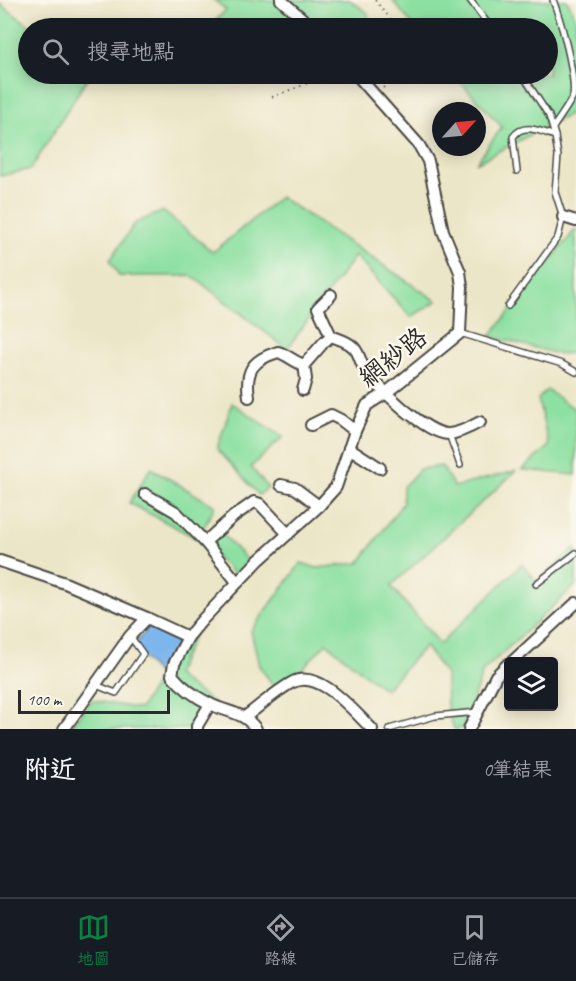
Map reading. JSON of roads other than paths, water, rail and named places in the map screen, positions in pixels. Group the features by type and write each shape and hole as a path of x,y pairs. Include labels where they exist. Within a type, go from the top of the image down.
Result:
{"street":[{"path":"281,0 302,18"},
{"name":"網紗路","path":"210,704 181,686 172,675 174,664 189,637 237,582 319,506 336,487 355,431 367,405 386,393 460,333 462,287 460,272 443,231 428,161 419,146 366,84"},
{"path":"562,218 576,221"},
{"path":"331,295 318,308 331,336 352,346 361,357 362,365 386,393 427,426 438,432 449,434 465,430 480,422"},
{"path":"303,390 306,379 304,365 331,336"},
{"path":"249,397 246,381 253,365 265,357 278,352 304,365"},
{"path":"311,425 331,415 355,431"},
{"path":"349,448 380,468"},
{"path":"280,485 295,488 319,506"},
{"path":"146,494 176,512 205,542 237,582"},
{"path":"205,542 234,516 254,502 260,504 288,534"},
{"path":"0,561 64,583 189,637"},
{"path":"517,657 576,603"},
{"path":"64,729 130,636 147,618"},
{"path":"469,729 496,676 504,669"},
{"path":"245,717 293,682 306,680 330,687 372,729"},
{"path":"197,729 196,726 210,704 245,717 256,729"}],"lane":[{"path":"470,0 484,18"},
{"path":"553,0 563,27 575,81 574,95 553,128"},
{"path":"508,306 558,237 562,218 555,192 558,156 553,128 549,116 528,84"},
{"path":"517,171 513,137 517,130 524,128 555,136"},
{"path":"460,333 562,364 576,372"},
{"path":"449,434 460,465"},
{"path":"536,584 576,553"},
{"path":"96,685 116,693 143,654 130,636"},
{"path":"389,729 435,716 478,712"}],"water":[{"path":"153,622 181,637 159,675 133,647"}]}
